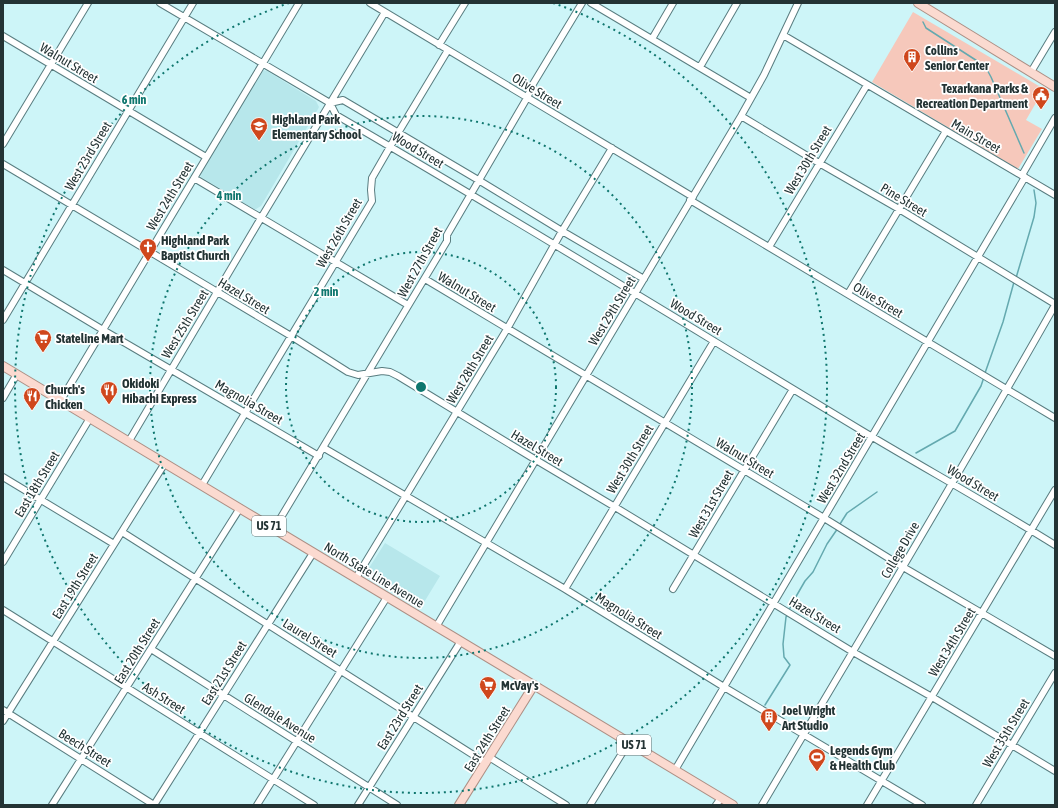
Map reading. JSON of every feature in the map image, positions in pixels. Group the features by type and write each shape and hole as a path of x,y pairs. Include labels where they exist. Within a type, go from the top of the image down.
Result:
{"main road":[{"path":"918,3 1055,87"},
{"name":"North State Line Avenue","path":"3,366 629,742 675,770 719,801 733,805"},
{"name":"East 24th Street","path":"459,805 534,685"}],"street":[{"path":"3,144 88,3"},
{"name":"Wood Street","path":"160,3 330,103 336,115 635,293 872,437 1055,545"},
{"name":"West 23rd Street","path":"3,320 193,3"},
{"name":"West 24th Street","path":"60,400 299,3"},
{"name":"Olive Street","path":"370,3 612,148 769,247 1055,418"},
{"path":"439,45 465,3"},
{"name":"West 27th Street","path":"274,529 425,279 447,241 447,235 480,181 527,98 533,84 582,3"},
{"path":"591,3 751,98"},
{"path":"652,39 673,3"},
{"path":"700,67 737,3"},
{"name":"West 29th Street","path":"436,627 741,116 764,75 798,3"},
{"name":"West 25th Street","path":"129,442 384,12"},
{"path":"1031,72 1055,32"},
{"name":"Main Street","path":"783,35 1055,195"},
{"name":"Walnut Street","path":"3,36 206,157"},
{"name":"West 26th Street","path":"202,485 372,201 372,178 448,50"},
{"name":"West 30th Street","path":"769,247 866,85"},
{"name":"Wood Street","path":"330,103 344,100 562,232 644,279"},
{"name":"Pine Street","path":"741,116 899,209 1055,305"},
{"name":"West 32nd Street","path":"675,770 978,257 1055,118"},
{"path":"848,294 946,131"},
{"name":"West 28th Street","path":"356,578 507,329 612,148"},
{"name":"Hazel Street","path":"3,164 291,336 348,372 358,375 382,371 398,376 615,506 853,652 932,697 1055,771"},
{"path":"194,178 408,305"},
{"name":"Magnolia Street","path":"3,270 319,456"},
{"name":"Walnut Street","path":"425,279 839,527 903,567 1055,656"},
{"name":"College Drive","path":"762,805 1007,390 1055,305"},
{"name":"West 30th Street","path":"565,589 714,341"},
{"path":"3,398 17,374"},
{"name":"West 31st Street","path":"673,589 793,389"},
{"name":"East 18th Street","path":"3,562 90,418"},
{"name":"Magnolia Street","path":"324,448 565,589 724,687 922,805"},
{"name":"East 19th Street","path":"3,721 6,712 53,641 165,463"},
{"path":"3,477 114,544"},
{"name":"West 34th Street","path":"867,805 1055,490"},
{"name":"East 20th Street","path":"52,805 240,508"},
{"name":"Laurel Street","path":"122,532 413,717 566,805"},
{"name":"East 21st Street","path":"154,805 313,552"},
{"path":"257,805 387,597"},
{"name":"Ash Street","path":"3,610 314,805"},
{"name":"East 23rd Street","path":"358,805 461,641"},
{"name":"Glendale Avenue","path":"151,649 398,805"},
{"name":"West 35th Street","path":"976,805 1055,673"},
{"name":"Beech Street","path":"6,712 154,805"},
{"path":"590,805 629,742"}],"shaded area":[{"path":"913,12 1044,89 1026,120 1042,129 1018,169 872,82"},
{"name":"Highland Park Elementary School","path":"263,70 316,101 319,107 261,206 254,209 201,177 200,173"},
{"path":"385,543 440,576 423,604 367,571"}],"waterway":[{"path":"923,22 926,28 985,66 1024,153"},
{"path":"1016,278 1034,217 1036,203 1034,190"},
{"path":"985,373 1003,322 1014,282"},
{"path":"916,453 955,431 981,386 984,377"},
{"path":"840,524 847,513 877,492"},
{"path":"789,610 805,581 813,572 827,544 838,528"},
{"path":"765,705 790,665 784,657 783,644 786,617 788,614"}],"place":[{"name":"Collins Senior Center","path":"912,72"},
{"name":"Texarkana Parks & Recreation Department","path":"1041,110"},
{"name":"Highland Park Elementary School","path":"259,141"},
{"name":"Highland Park Baptist Church","path":"148,262"},
{"name":"Stateline Mart","path":"43,353"},
{"name":"Okidoki Hibachi Express","path":"109,405"},
{"name":"Church's Chicken","path":"32,411"},
{"name":"McVay's","path":"488,700"},
{"name":"Joel Wright Art Studio","path":"769,732"},
{"name":"Legends Gym & Health Club","path":"817,772"}]}
